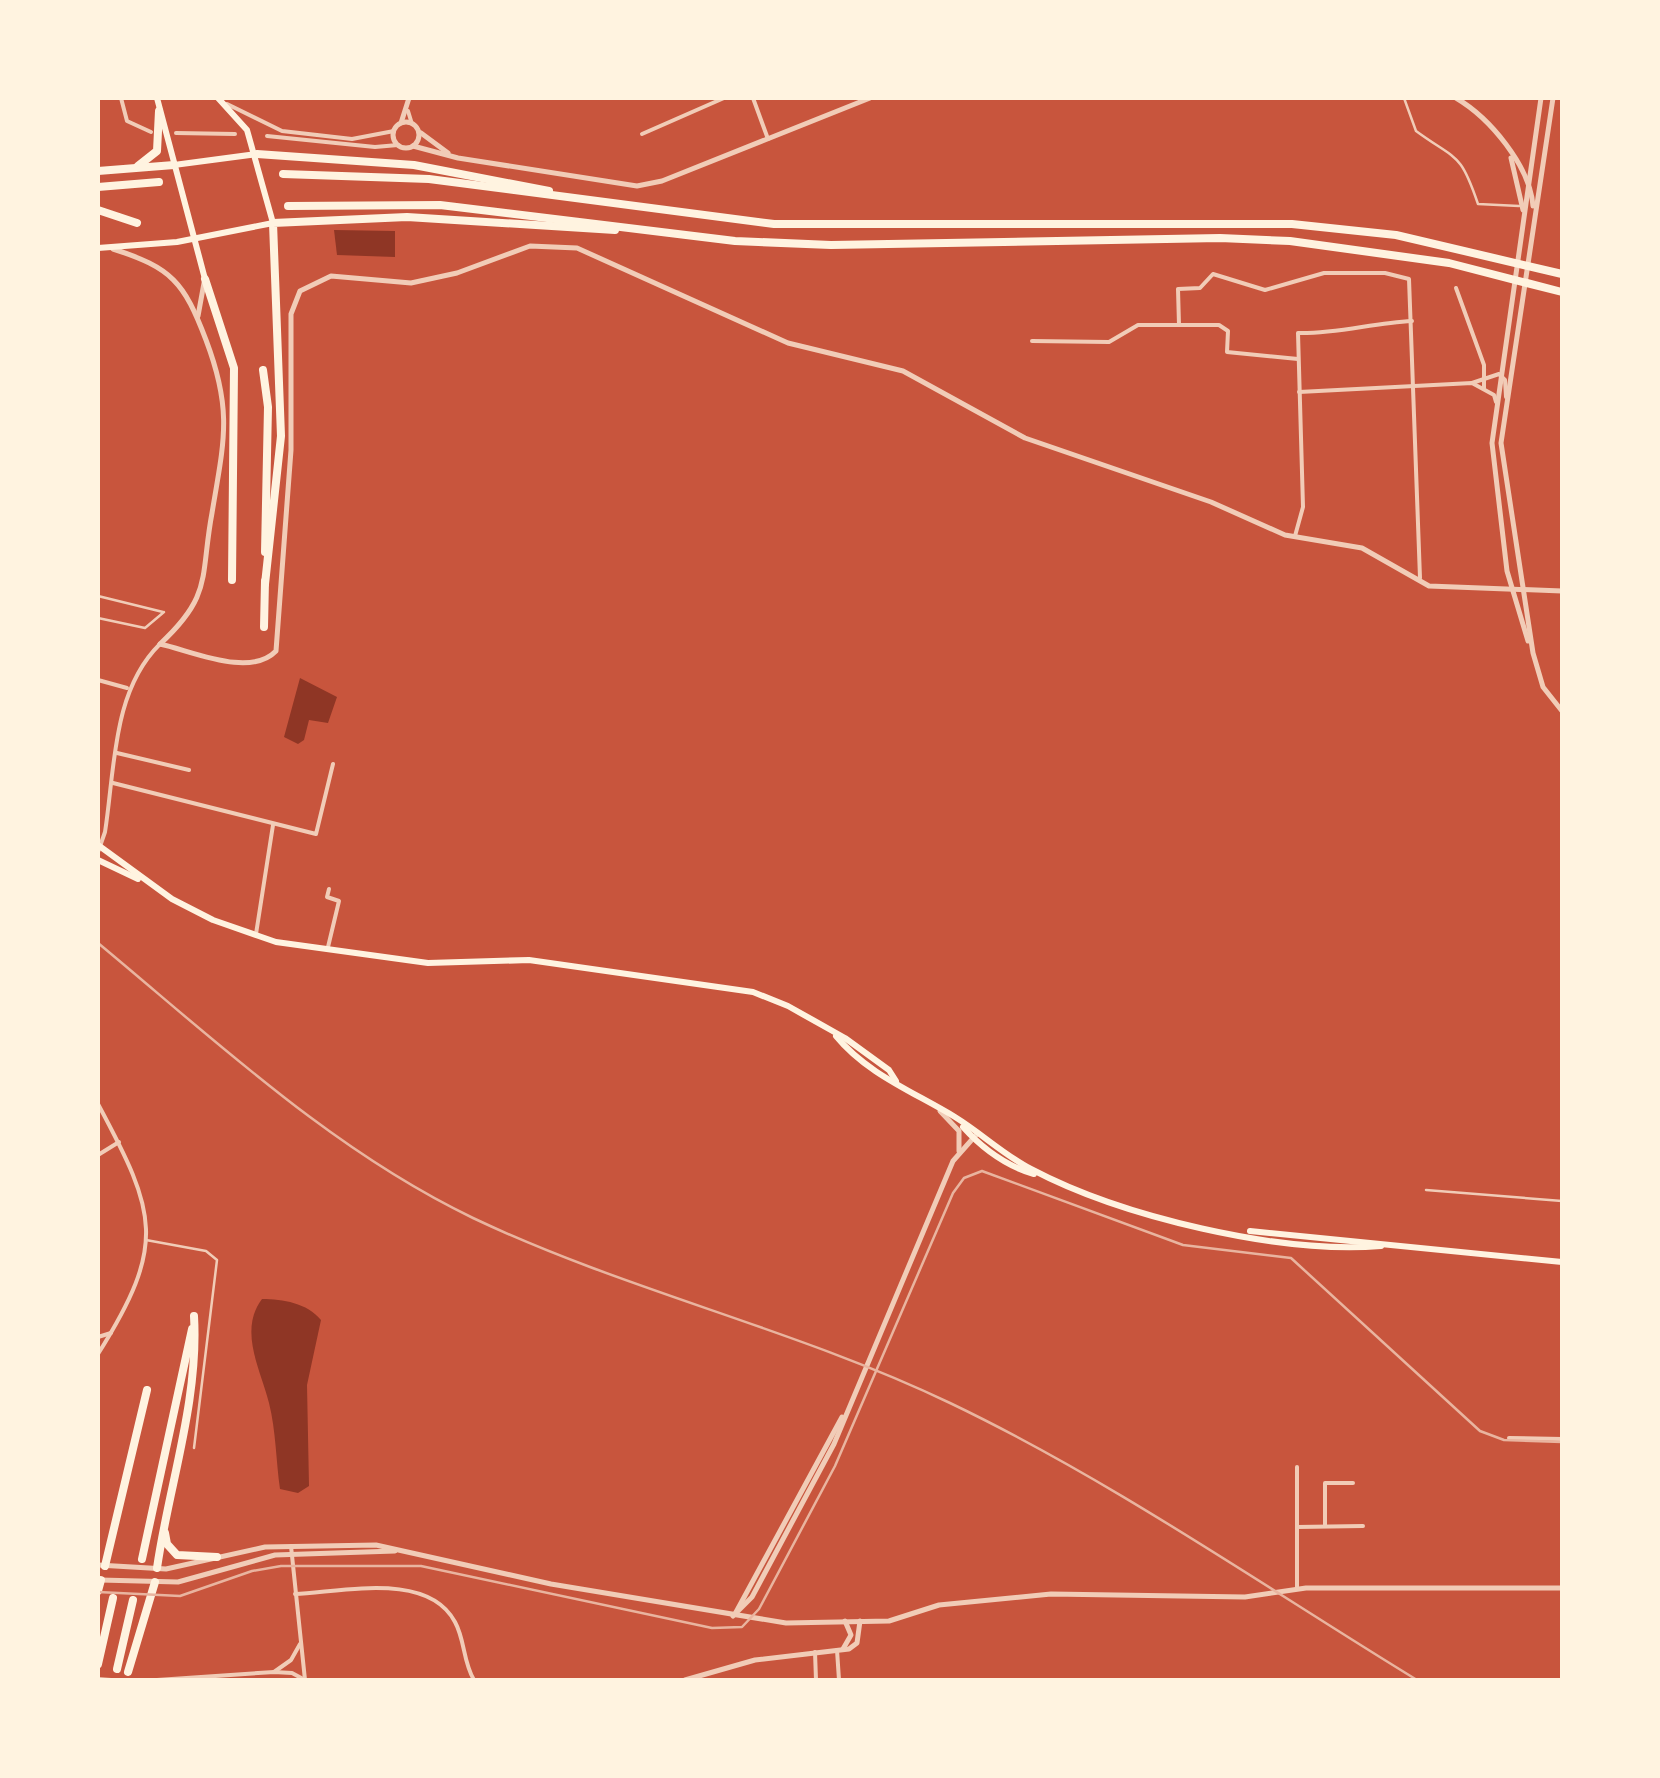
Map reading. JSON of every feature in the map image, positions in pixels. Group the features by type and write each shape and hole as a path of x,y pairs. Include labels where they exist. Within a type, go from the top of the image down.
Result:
{"highway":[{"path":"131,168 150,160 157,150 160,111"},
{"path":"257,154 414,165 617,206"},
{"path":"98,171 174,165"},
{"path":"284,174 429,179 774,224 1292,224 1396,236 1562,274"},
{"path":"98,187 159,182"},
{"path":"288,206 440,204 682,234"},
{"path":"98,210 137,223"},
{"path":"265,584 281,436 273,223 408,217 831,245 1186,238 1290,241 1393,253 1562,292"},
{"path":"205,279 234,368 232,580"},
{"path":"263,370 268,408 264,626"},
{"path":"142,1559 194,1316 185,1429 157,1568"},
{"path":"101,1566 147,1390"},
{"path":"165,1524 167,1544 177,1554 216,1556"},
{"path":"98,1590 99,1580"},
{"path":"128,1672 154,1582"},
{"path":"98,1664 113,1598"},
{"path":"117,1668 133,1600"}],"main road":[{"path":"157,98 205,279"},
{"path":"98,248 192,239 273,223 248,130 218,98"},
{"path":"174,165 257,154"},
{"path":"99,848 148,884"},
{"path":"98,860 203,916 255,936 327,952 428,964 530,960 741,989 788,1006 833,1032 889,1070 896,1081 956,1118 975,1136 1050,1177 1161,1218 1298,1242 1562,1262"}],"street":[{"path":"121,98 127,121 151,132"},
{"path":"409,98 412,124 450,155"},
{"path":"642,134 724,98"},
{"path":"753,98 768,139"},
{"path":"267,136 375,147 414,146 637,186 662,181 870,98"},
{"path":"1456,98 1490,126 1529,181 1534,214"},
{"path":"1540,98 1492,443 1511,591 1543,688 1562,711"},
{"path":"1533,653 1501,443 1554,98"},
{"path":"227,104 282,131 352,139 394,131 408,112"},
{"path":"400,123 412,124"},
{"path":"414,146 418,130"},
{"path":"394,131 398,145"},
{"path":"176,133 235,134"},
{"path":"1510,155 1524,214"},
{"path":"160,644 247,664 269,658 276,651 291,450 291,314 300,291 331,276 410,283 458,273 530,246 577,248 788,343 887,364 1025,438 1212,502 1294,538 1362,548 1420,582 1439,588 1562,591"},
{"path":"99,848 127,688 142,662 183,623 204,584 221,469 223,387 198,319 176,279 147,260 112,248"},
{"path":"1179,325 1178,289 1203,286 1213,274 1265,290 1324,274 1406,276 1412,321 1420,582"},
{"path":"198,319 205,279"},
{"path":"1456,288 1484,365 1484,388"},
{"path":"1294,538 1303,507 1298,333 1335,334 1357,324 1412,321"},
{"path":"1032,341 1109,342 1138,324 1224,326 1229,353 1298,359"},
{"path":"1499,374 1505,380 1506,402"},
{"path":"1472,384 1484,376 1499,374"},
{"path":"1299,392 1472,384 1484,388 1496,402"},
{"path":"1495,481 1504,479"},
{"path":"98,680 127,688"},
{"path":"117,753 189,770"},
{"path":"113,782 316,834 332,764"},
{"path":"255,936 273,825"},
{"path":"327,952 331,927 342,902 327,897 329,889"},
{"path":"331,927 340,928"},
{"path":"98,1104 144,1196 146,1240 132,1293 98,1354"},
{"path":"938,1108 959,1131 958,1154"},
{"path":"734,1616 849,1405 958,1154 975,1136"},
{"path":"98,1154 119,1142"},
{"path":"98,1337 111,1333"},
{"path":"1509,1438 1562,1439"},
{"path":"1297,1466 1297,1589"},
{"path":"1325,1526 1324,1482 1353,1483"},
{"path":"1298,1526 1363,1526"},
{"path":"292,1549 178,1582 99,1580 101,1566 157,1568 216,1556 292,1549 376,1544 551,1584 786,1623 900,1619 939,1605 1051,1594 1244,1597 1297,1589 1562,1588"},
{"path":"292,1549 305,1680"},
{"path":"154,1582 157,1568"},
{"path":"295,1594 404,1590 429,1596 454,1620 474,1680"},
{"path":"685,1680 755,1660 839,1650 857,1643 860,1621"},
{"path":"839,1680 839,1650 850,1640 845,1622"},
{"path":"274,1672 291,1660 300,1644"},
{"path":"814,1652 816,1680"},
{"path":"156,1680 274,1672 292,1673 305,1680"},
{"path":"98,1680 111,1680"}],"lane":[{"path":"1404,98 1416,131 1447,148 1466,170 1478,204 1522,206"},
{"path":"98,596 164,612 144,628 98,618"},
{"path":"1426,1190 1562,1201"},
{"path":"146,1240 206,1250 218,1260 194,1448"}],"shaded area":[{"path":"334,230 395,231 395,257 337,255"},
{"path":"300,678 337,697 328,723 309,720 304,740 298,744 284,737"},
{"path":"262,1299 294,1303 321,1320 307,1385 309,1486 298,1493 280,1489 271,1414 254,1351 252,1324"}],"tram line":[{"path":"98,1592 180,1596 252,1571 281,1566 421,1566 712,1628 742,1627 759,1609 835,1466 953,1193 964,1178 982,1171 1183,1245 1291,1258 1480,1431 1504,1440 1562,1442"}],"railway":[{"path":"98,943 277,1092 372,1161 422,1191 531,1244 832,1353 950,1403 1129,1500 1417,1680"}]}
